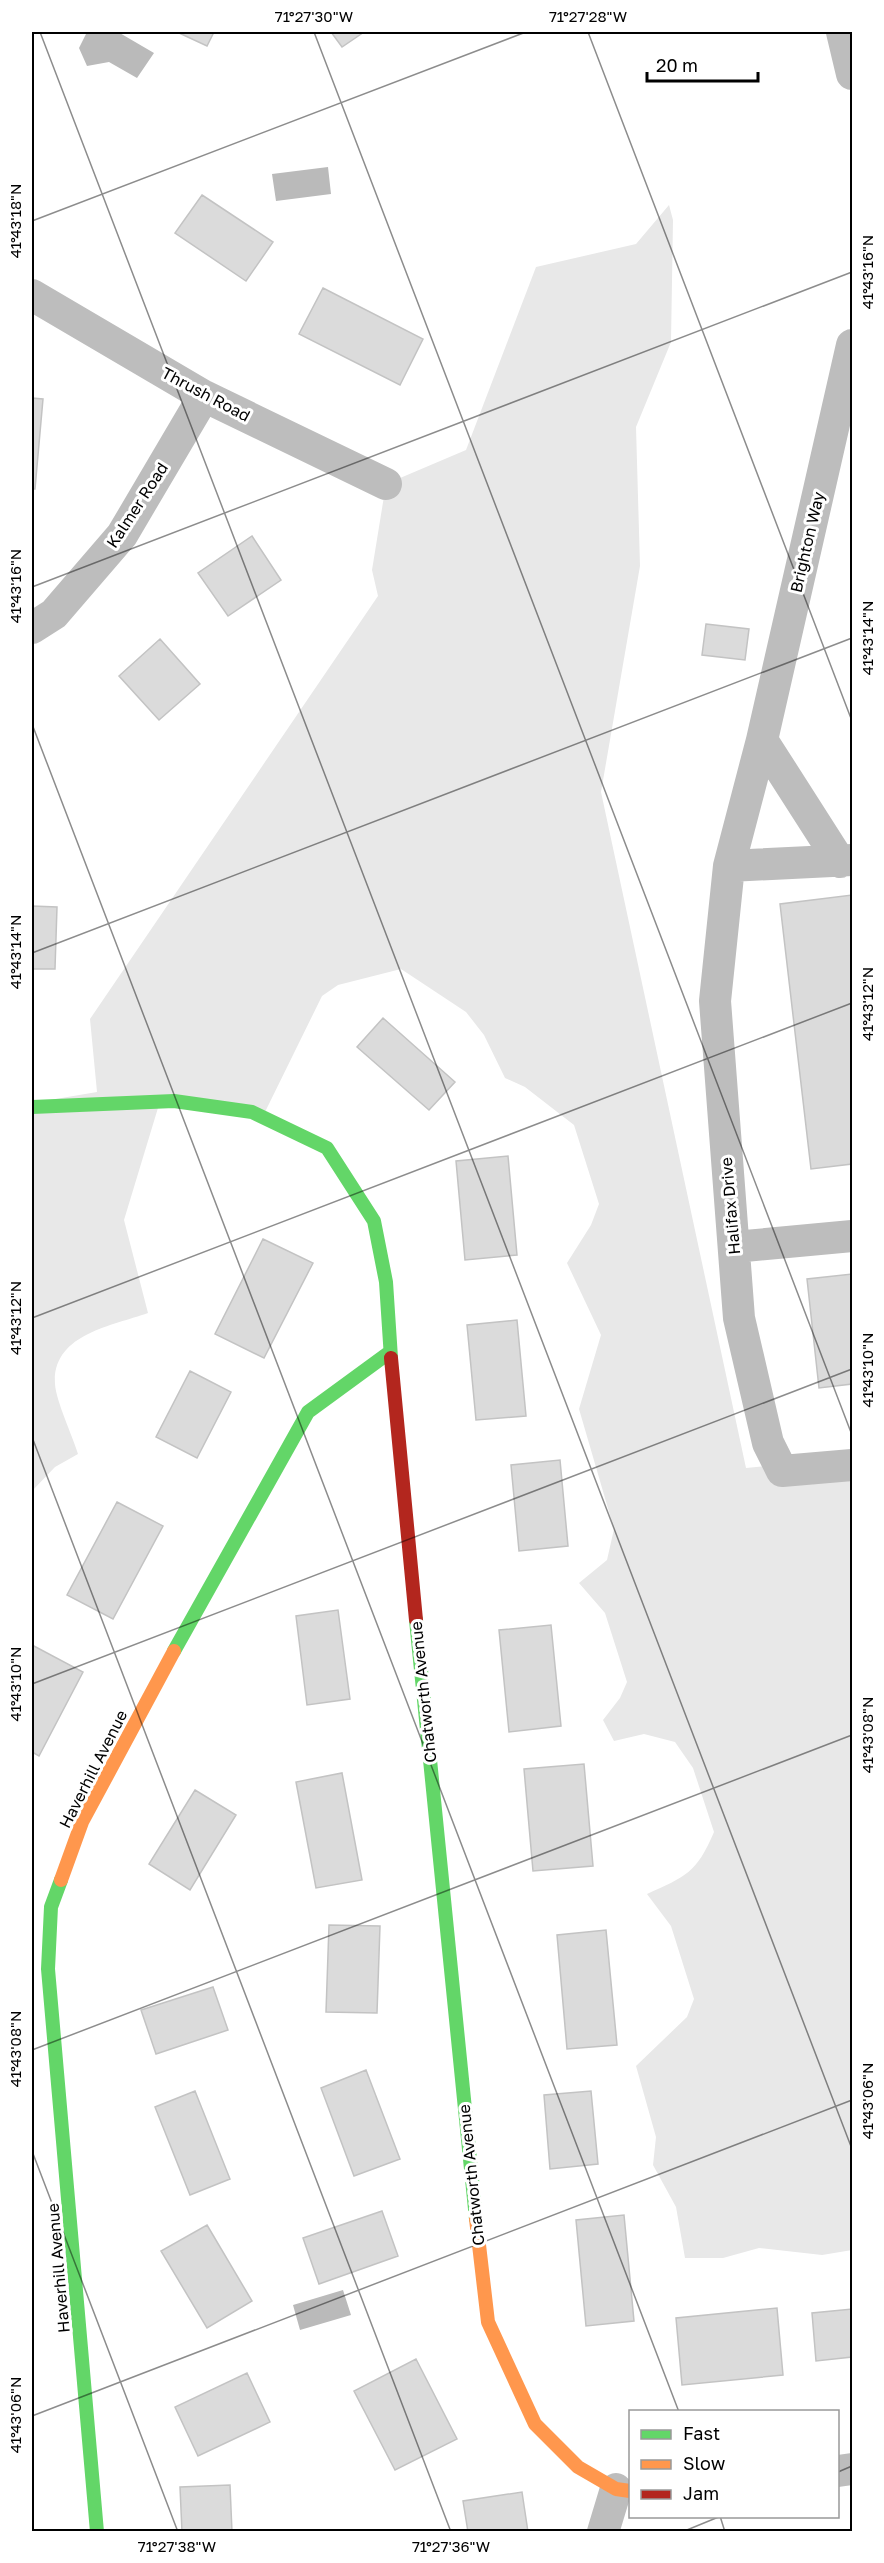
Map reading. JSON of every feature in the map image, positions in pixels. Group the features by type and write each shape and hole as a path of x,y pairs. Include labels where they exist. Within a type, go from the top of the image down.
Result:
{"street":[{"path":"842,32 852,74"},
{"name":"Thrush Road","path":"32,295 204,396 386,484"},
{"name":"Brighton Way","path":"729,866 762,740 852,345"},
{"name":"Kalmer Road","path":"32,628 54,614 122,535 204,396"},
{"path":"762,740 846,861"},
{"path":"729,866 846,861"},
{"name":"Halifax Drive","path":"729,866 715,1001 739,1318 768,1443 782,1471 852,1465"},
{"name":"Chatworth Avenue","path":"32,1107 174,1101 252,1112 327,1148 374,1221 386,1282 390,1352 466,2141 488,2322 535,2424 578,2467 623,2490"},
{"path":"734,1247 852,1236"},
{"name":"Haverhill Avenue","path":"97,2532 48,1969 51,1907 82,1822 308,1412 390,1352"},
{"path":"603,2532 623,2490"}],"shaded area":[{"path":"87,32 118,32 154,53 137,78 109,62 87,66 79,48"},
{"path":"328,167 331,194 276,201 272,174"},
{"path":"669,205 673,220 671,342 636,427 640,566 601,792 746,1468 852,1458 852,2250 822,2255 759,2248 723,2258 685,2258 676,2207 653,2165 656,2137 636,2066 687,2017 694,1999 671,1926 647,1894 681,1878 688,1872 701,1857 714,1832 693,1768 675,1742 644,1734 614,1741 603,1720 620,1698 627,1682 605,1613 579,1583 607,1560 614,1529 579,1409 601,1335 567,1263 591,1225 599,1204 574,1125 525,1087 505,1078 484,1035 466,1012 401,969 338,985 322,996 265,1112 161,1098 124,1220 148,1313 87,1335 63,1354 57,1367 56,1391 78,1454 55,1467 32,1491 32,1103 97,1092 90,1019 378,596 372,570 386,484 466,450 536,267 636,244"},
{"path":"343,2290 351,2315 300,2330 293,2305"}],"building":[{"path":"177,32 214,32 207,46"},
{"path":"331,32 364,32 342,47"},
{"path":"202,195 273,242 246,281 175,233"},
{"path":"323,288 423,339 400,385 299,334"},
{"path":"32,398 43,399 35,489 32,489"},
{"path":"252,536 281,580 228,616 198,573"},
{"path":"706,624 749,629 745,660 702,655"},
{"path":"160,639 200,684 159,720 119,676"},
{"path":"852,895 852,1164 811,1169 780,904"},
{"path":"32,906 57,907 55,969 32,969"},
{"path":"383,1018 455,1082 429,1110 357,1047"},
{"path":"508,1156 517,1255 465,1260 456,1161"},
{"path":"263,1239 313,1263 264,1358 215,1334"},
{"path":"852,1274 852,1384 819,1388 807,1279"},
{"path":"517,1320 526,1416 476,1420 467,1325"},
{"path":"190,1371 231,1392 197,1458 156,1437"},
{"path":"560,1460 568,1546 519,1551 511,1465"},
{"path":"117,1502 163,1526 113,1619 67,1595"},
{"path":"338,1610 350,1699 307,1705 296,1616"},
{"path":"551,1625 561,1726 509,1732 499,1630"},
{"path":"32,1645 83,1672 39,1756 32,1752"},
{"path":"584,1764 593,1866 533,1871 524,1769"},
{"path":"342,1773 362,1880 316,1888 296,1782"},
{"path":"195,1790 236,1815 190,1890 149,1864"},
{"path":"329,1925 380,1926 377,2013 326,2012"},
{"path":"606,1930 617,2045 567,2049 557,1935"},
{"path":"213,1987 228,2030 156,2054 141,2010"},
{"path":"366,2070 400,2159 354,2176 321,2088"},
{"path":"195,2091 230,2179 190,2195 155,2107"},
{"path":"591,2091 598,2164 550,2169 544,2095"},
{"path":"382,2211 398,2256 319,2284 303,2238"},
{"path":"624,2215 634,2321 586,2326 576,2220"},
{"path":"207,2225 252,2301 207,2328 161,2251"},
{"path":"777,2308 783,2375 682,2385 676,2318"},
{"path":"852,2309 852,2357 816,2361 812,2313"},
{"path":"416,2359 457,2439 395,2470 354,2391"},
{"path":"247,2373 270,2422 198,2456 175,2407"},
{"path":"230,2485 232,2532 182,2532 180,2487"},
{"path":"522,2492 528,2532 468,2532 463,2501"}],"traffic: fast":[{"path":"32,1107 174,1101 252,1112 327,1148 374,1221 386,1282 391,1358"},
{"path":"174,1651 308,1412 390,1352"},
{"path":"416,1620 476,2219"},
{"path":"61,1880 51,1907 48,1969 97,2532"}],"traffic: slow":[{"path":"61,1880 82,1822 174,1651"},
{"path":"476,2219 488,2322 535,2424 578,2467 616,2489 629,2491"}],"traffic: jam":[{"path":"391,1358 416,1620"}]}
